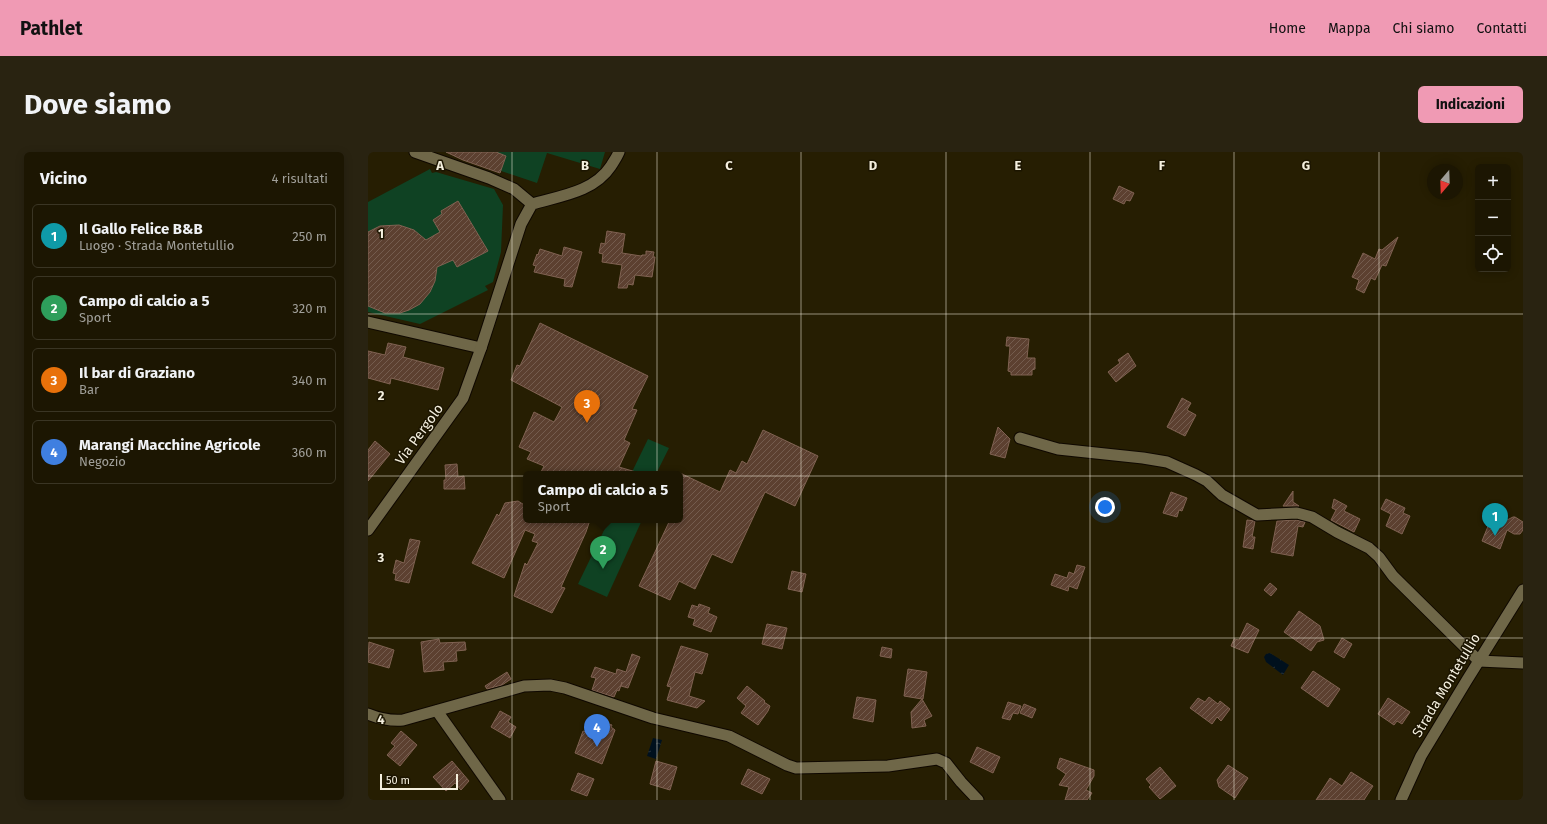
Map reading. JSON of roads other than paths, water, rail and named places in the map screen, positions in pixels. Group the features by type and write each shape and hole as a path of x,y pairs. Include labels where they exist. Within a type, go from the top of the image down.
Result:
{"street":[{"path":"416,152 489,178 514,189 532,204 562,196 593,185 606,174 619,152"},
{"name":"Via Pergolo","path":"368,530 458,405 466,390 521,224 532,204"},
{"path":"368,322 481,348"},
{"path":"1020,438 1058,449 1167,462 1196,474 1207,481 1222,495 1257,515 1297,512 1312,517 1337,532 1369,548 1379,557 1393,576 1479,660 1523,663"},
{"name":"Strada Montetullio","path":"1401,800 1421,756 1523,590"},
{"path":"368,714 391,721 403,720 524,686 550,685 565,688 653,718 729,736 796,768 888,766 937,759 946,763 978,800"},
{"path":"437,711 500,800"}],"water":[{"path":"1270,653 1289,665 1283,675 1266,662 1264,657 1266,654"},
{"path":"653,738 662,740 656,759 647,756"}],"place":[{"name":"Il bar di Graziano","path":"587,423"},
{"name":"Il Gallo Felice B&B","path":"1495,536"},
{"name":"Campo di calcio a 5","path":"603,569"},
{"name":"Marangi Macchine Agricole","path":"597,747"}]}
